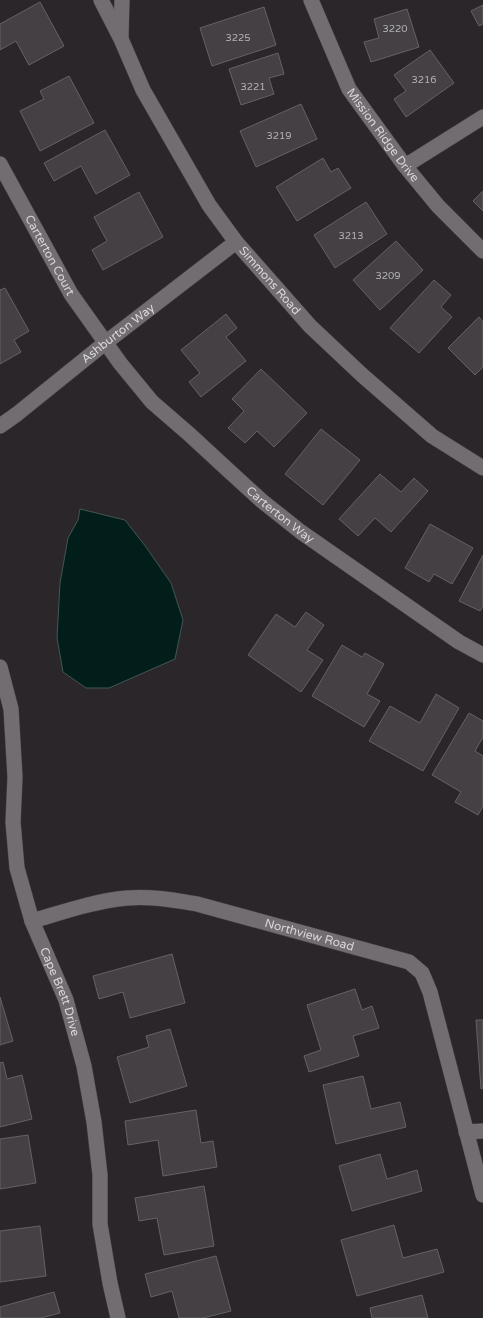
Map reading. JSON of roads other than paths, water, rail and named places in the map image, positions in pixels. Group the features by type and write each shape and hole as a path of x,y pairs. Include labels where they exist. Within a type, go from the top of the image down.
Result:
{"street":[{"name":"Simmons Road","path":"101,0 121,39 143,90 209,205 236,242 310,326 362,376 432,436 483,468"},
{"name":"Simmons Road","path":"121,39 122,0"},
{"name":"Mission Ridge Drive","path":"311,0 349,89 405,166 438,206 483,251"},
{"path":"405,166 483,117"},
{"name":"Carterton Court","path":"0,164 71,294 105,342"},
{"name":"Ashburton Way","path":"0,426 105,342 236,242"},
{"name":"Carterton Way","path":"105,342 152,402 262,501 309,538 459,642 483,655"},
{"name":"Cape Brett Drive","path":"0,667 11,709 16,777 13,822 17,868 32,921 66,1000 84,1066 94,1122 99,1166 100,1224 118,1318"},
{"name":"Northview Road","path":"32,921 88,905 126,898 163,898 197,904 409,962 422,973 430,992 483,1195"},
{"path":"466,1132 483,1131"}]}
